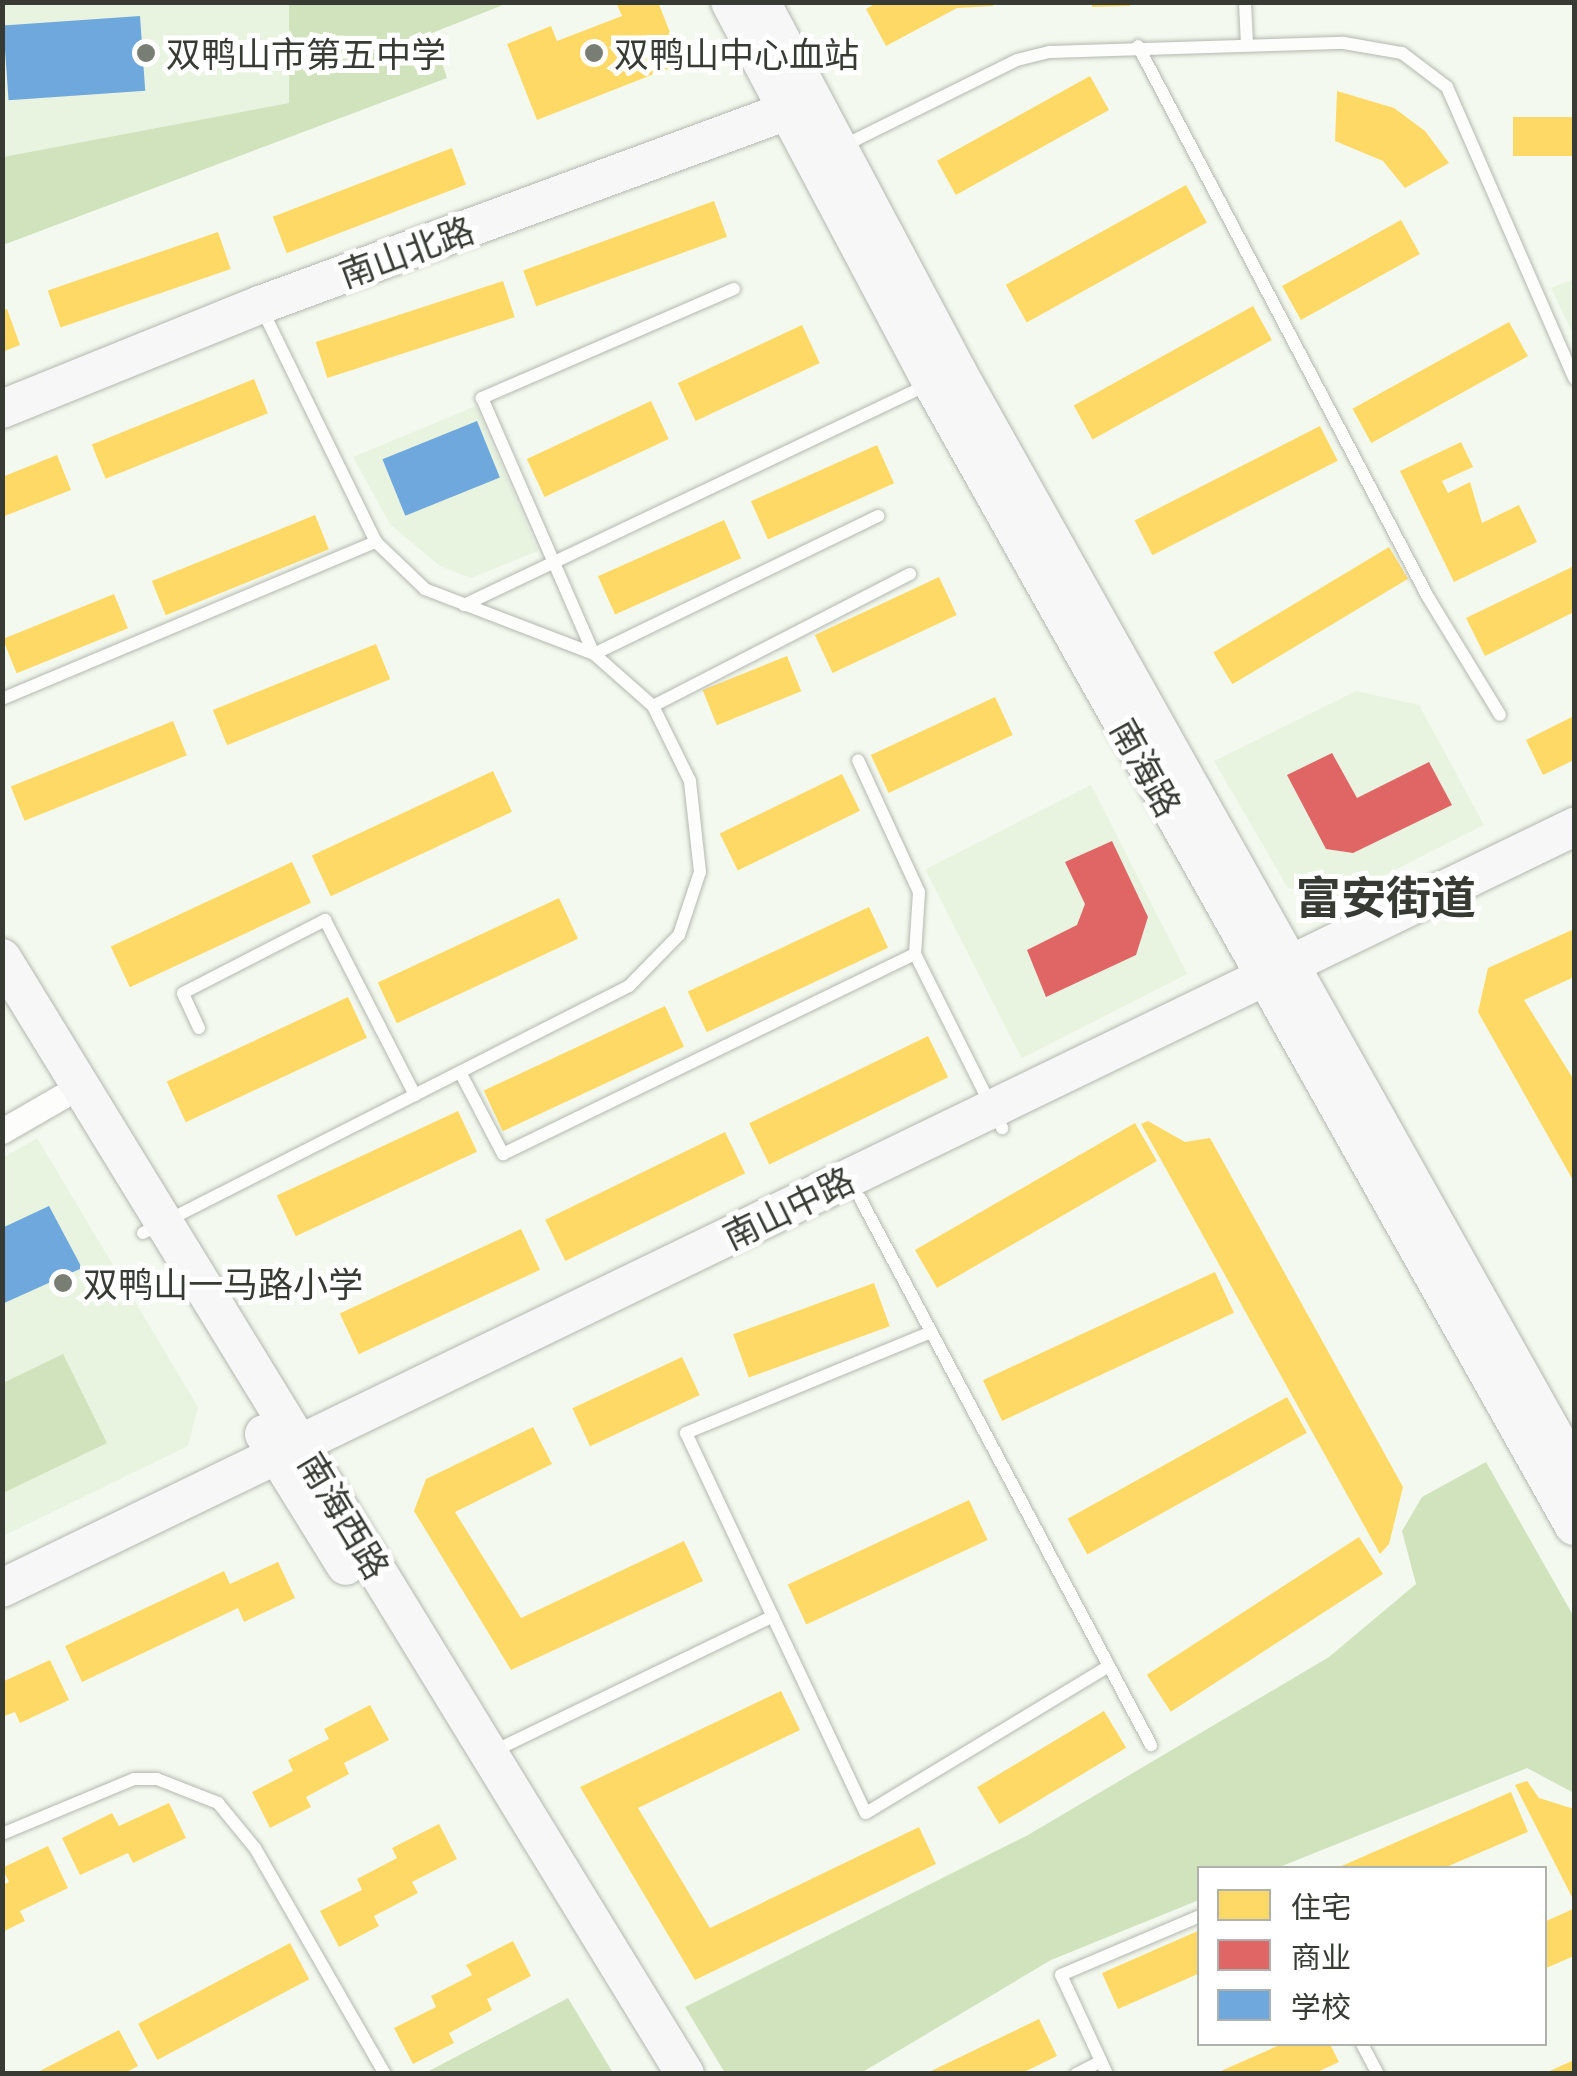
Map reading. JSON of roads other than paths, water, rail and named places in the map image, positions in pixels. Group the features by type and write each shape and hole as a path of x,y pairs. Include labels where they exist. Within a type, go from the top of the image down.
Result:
{"street":[{"name":"南海路","path":"730,2 798,107 944,377 1284,981 1574,1471"},
{"name":"南海路","path":"761,2 798,107 839,148 944,377"},
{"name":"南山北路","path":"2,408 260,305 798,107"},
{"name":"南山中路","path":"1284,981 1574,826"},
{"name":"南山中路","path":"2,1614 296,1461 997,1118 1284,981 1574,853"},
{"name":"南海西路","path":"2,958 153,1227 659,2074"},
{"name":"南海路","path":"1284,981 1574,1526"},
{"name":"南海西路","path":"2,999 61,1097 153,1227"},
{"path":"2,1131 61,1097"},
{"name":"南山中路","path":"2,1588 296,1461 860,1198 997,1118"},
{"name":"南海西路","path":"296,1461 490,1753 685,2074"}],"lane":[{"path":"1246,2 1248,44"},
{"path":"839,148 1017,60 1086,46 1344,43 1402,54 1428,68 1447,87 1574,378"},
{"path":"1138,46 1428,596 1500,714"},
{"path":"594,654 558,563 482,398 734,290"},
{"path":"153,1227 629,986 678,935 700,872 690,781 653,706 594,654 425,589 376,542 260,305"},
{"path":"464,605 944,377"},
{"path":"594,654 878,516"},
{"path":"2,700 376,542"},
{"path":"653,706 910,574"},
{"path":"858,760 919,892 915,954 997,1118"},
{"path":"199,1028 183,992 325,920 415,1095"},
{"path":"460,1072 503,1154 915,954"},
{"path":"860,1198 1151,1746"},
{"path":"932,1332 686,1432 866,1813 1109,1666"},
{"path":"490,1753 773,1616"},
{"path":"2,1834 134,1778 157,1778 218,1803 256,1848 385,2074"},
{"path":"1076,2074 1104,2067 1061,1974 1197,1917"},
{"path":"1363,2046 1378,2074"}],"place":[{"name":"双鸭山市第五中学","path":"146,53"},
{"name":"双鸭山中心血站","path":"594,53"},
{"name":"双鸭山一马路小学","path":"63,1283"}],"district":[{"name":"富安街道","path":"1386,896"}]}
